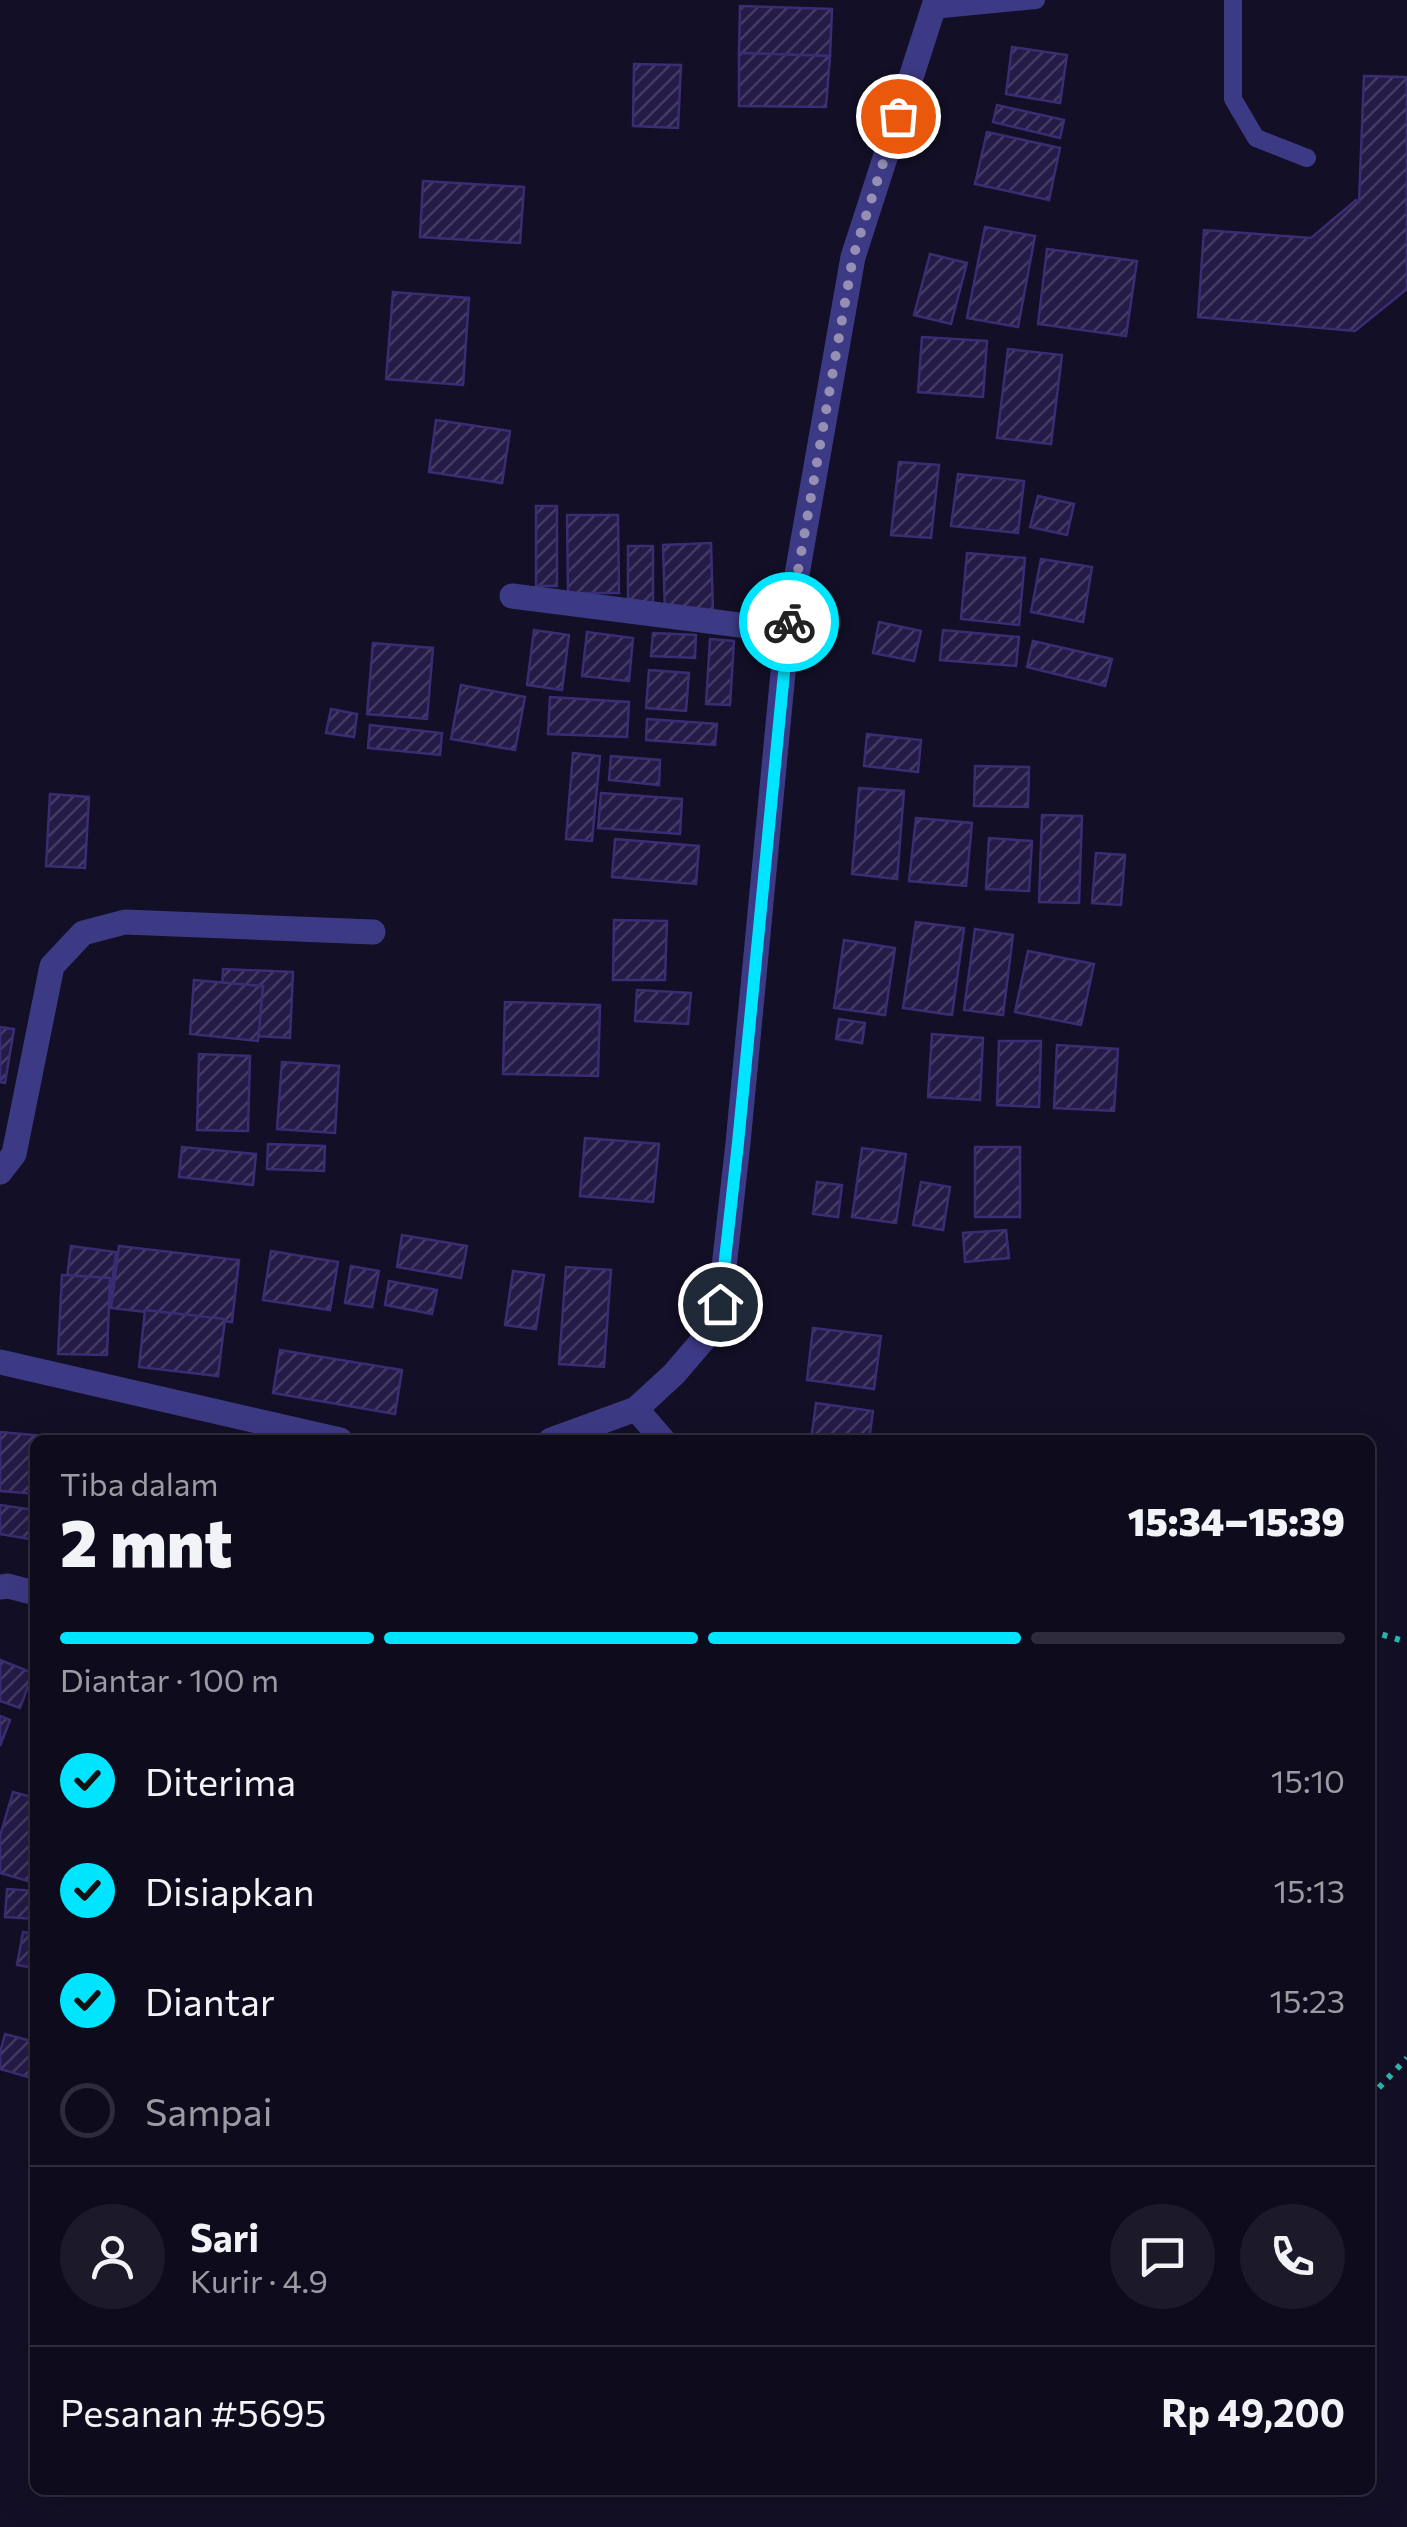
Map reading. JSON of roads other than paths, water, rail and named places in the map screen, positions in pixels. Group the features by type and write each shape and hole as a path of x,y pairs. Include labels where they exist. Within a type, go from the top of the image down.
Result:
{"street":[{"path":"565,1435 636,1409 704,1339 720,1304 788,631 853,257 934,5"},
{"path":"512,596 788,631"},
{"path":"0,1172 14,1154 52,966 83,933 125,922 373,932"},
{"path":"0,1362 318,1435"},
{"path":"636,1409 659,1435"},
{"path":"0,1587 30,1592"}],"lane":[{"path":"934,5 1036,0"},
{"path":"1233,0 1233,99 1256,138 1307,158"}]}
